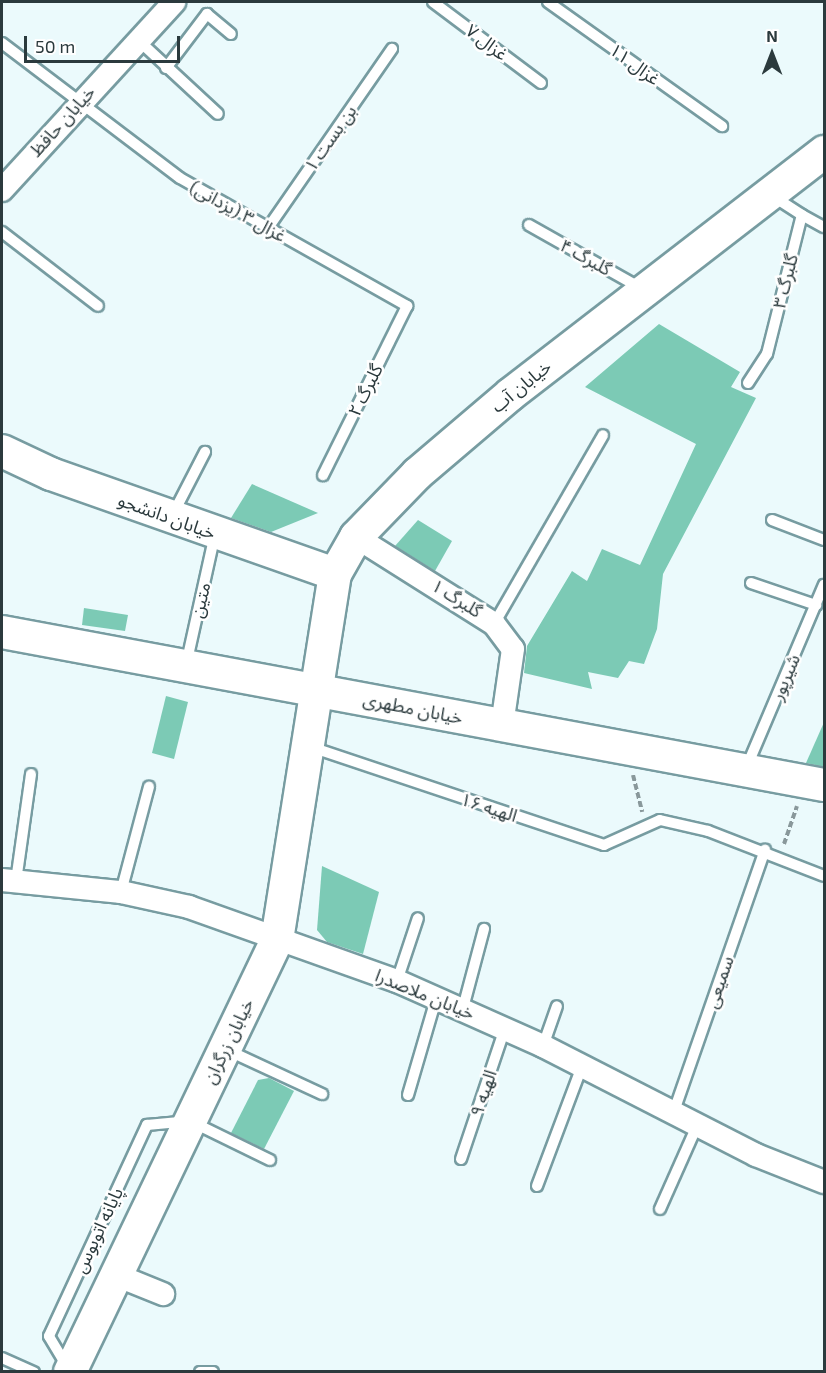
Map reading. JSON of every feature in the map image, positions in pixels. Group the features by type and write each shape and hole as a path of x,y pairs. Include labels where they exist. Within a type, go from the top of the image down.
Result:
{"main road":[{"name":"خیابان آب","path":"314,689 335,574 356,537 417,474 642,288 825,152"},
{"name":"خیابان دانشجو","path":"2,451 215,534 335,574"},
{"name":"خیابان مطهری","path":"2,632 815,783"},
{"name":"خیابان زرگران","path":"70,1371 277,940 318,749 314,689"}],"street":[{"name":"خیابان حافظ","path":"2,190 136,38 174,2"},
{"name":"گلبرگ ۱","path":"356,537 494,624 513,649 502,725"},
{"name":"خیابان ملاصدرا","path":"9,880 121,892 189,907 397,981 437,996 543,1046 697,1126 825,1182"},
{"path":"116,1275 163,1294"}],"lane":[{"name":"غزال ۷","path":"433,2 541,82"},
{"name":"غزال ۱۱","path":"548,2 722,126"},
{"path":"166,68 207,14 231,34"},
{"path":"136,38 218,114"},
{"name":"غزال ۳ (یزدانی)","path":"2,44 180,178 407,306"},
{"name":"بن بست ۱","path":"268,228 392,49"},
{"path":"768,193 825,227"},
{"name":"گلبرگ ۳","path":"748,383 767,354 802,215"},
{"name":"گلبرگ ۴","path":"529,225 642,288"},
{"path":"2,232 98,306"},
{"name":"گلبرگ ۲","path":"323,475 407,306"},
{"path":"494,624 603,435"},
{"path":"171,517 204,452"},
{"path":"772,520 825,540"},
{"name":"متین","path":"186,666 215,534"},
{"path":"751,583 816,605"},
{"name":"شیرپور","path":"745,770 825,585"},
{"name":"الهیه ۱۶","path":"318,749 604,845 645,824 660,820 708,831 765,850 825,876"},
{"path":"9,880 31,774"},
{"path":"121,892 149,786"},
{"name":"سمیعی","path":"673,1114 765,850"},
{"path":"397,981 418,918"},
{"path":"463,1008 484,929"},
{"path":"408,1095 437,996"},
{"path":"543,1046 557,1006"},
{"name":"الهیه ۹","path":"461,1159 505,1028"},
{"path":"224,1049 322,1094"},
{"path":"537,1186 582,1066"},
{"path":"190,1121 270,1160"},
{"name":"پایانه اتوبوس","path":"70,1371 49,1336 147,1125 190,1121"},
{"path":"660,1209 697,1126"},
{"path":"2,1358 34,1371"},
{"path":"200,1371 213,1371"}],"path":[{"path":"626,748 645,824"},
{"path":"780,856 815,783"}],"building":[{"path":"659,324 740,372 731,387 756,398 663,574 657,629 644,664 629,661 618,678 588,672 592,689 524,673 527,646 572,571 587,581 602,549 640,565 696,444 585,387"},
{"path":"252,484 318,513 271,532 231,518"},
{"path":"418,520 452,541 435,571 395,546"},
{"path":"84,608 128,615 125,631 82,625"},
{"path":"166,696 188,702 174,759 152,753"},
{"path":"825,720 825,767 806,763"},
{"path":"322,866 379,892 363,954 327,942 317,930"},
{"path":"269,1078 294,1091 264,1149 231,1133 258,1080"}]}
